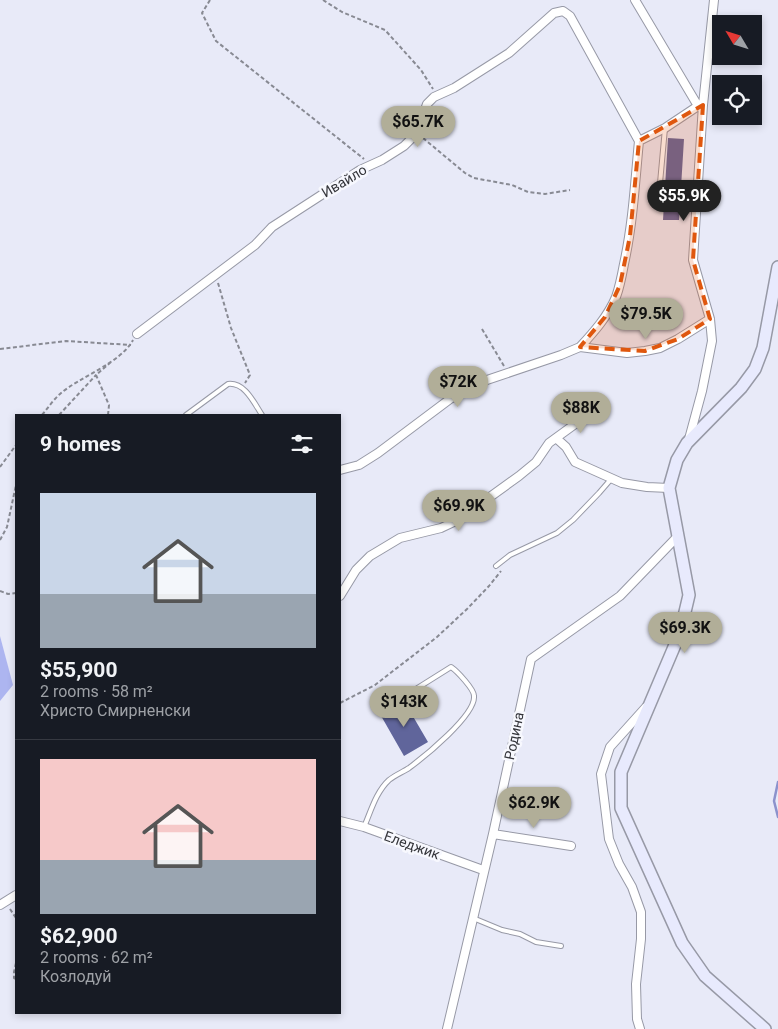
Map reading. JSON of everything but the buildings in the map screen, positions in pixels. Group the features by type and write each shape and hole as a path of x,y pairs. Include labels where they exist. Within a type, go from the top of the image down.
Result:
{"street":[{"path":"635,0 701,105"},
{"path":"688,443 702,391 712,341 710,319 693,260 701,105 714,0"},
{"path":"341,470 359,465 450,399 484,381 580,347 605,317 616,298 620,285 630,236 639,141 570,16 563,11 554,13 509,53 479,74 437,95"},
{"name":"Ивайло","path":"137,334 255,245 272,227 360,170 404,146 417,133 427,104 437,95"},
{"path":"639,141 665,128 701,105"},
{"path":"765,1029 705,976 682,944 621,808 621,772 680,633 689,595 670,488 678,460 688,443 741,388 755,369 763,348 778,267"},
{"path":"580,347 627,353 645,352 660,348 678,339 710,319"},
{"path":"341,594 356,570 370,556 400,538 441,528 458,520 536,462 549,443 593,411"},
{"path":"556,438 566,447 575,462 622,483 670,488"},
{"name":"Родина","path":"447,1029 493,834 531,659 620,596 678,536"},
{"path":"640,1029 637,1019 636,984 641,939 641,912 632,887 619,864 609,839 601,774 610,747 650,702"},
{"name":"Еледжик","path":"341,821 364,827 483,870"},
{"path":"493,834 571,846"},
{"path":"3,904 15,896"}],"lane":[{"path":"658,205 665,128"},
{"path":"187,414 228,384 235,383 241,386 261,414"},
{"path":"496,566 557,533 600,493 612,478"},
{"path":"364,827 383,787 390,779 408,769 453,732 475,698 473,691 451,667 392,704"},
{"path":"473,918 502,930 520,934 536,942 561,946"}],"path":[{"path":"210,0 202,13 216,41 371,165"},
{"path":"323,0 342,12 385,30 421,70 437,95"},
{"path":"417,133 465,173 482,181 512,185 528,192 544,194 570,190"},
{"path":"214,276 219,284 231,328 250,375 241,386"},
{"path":"482,329 508,372"},
{"path":"60,414 96,375 131,345 137,334"},
{"path":"0,349 66,341 131,345"},
{"path":"43,414 60,394 116,357"},
{"path":"96,375 109,405 108,414"},
{"path":"0,467 15,446"},
{"path":"0,540 7,527 15,490"},
{"path":"341,702 375,685 437,637 490,586 501,571 506,559"},
{"path":"0,591 8,594 15,593"},
{"path":"3,904 15,917"}],"highlighted area":[{"path":"703,105 693,260 710,319 678,339 645,351 580,347 605,317 620,285 630,236 639,141"}],"shaded area":[{"path":"0,636 13,685 0,701"}],"waterway":[{"path":"778,782 774,801 778,817"}]}
